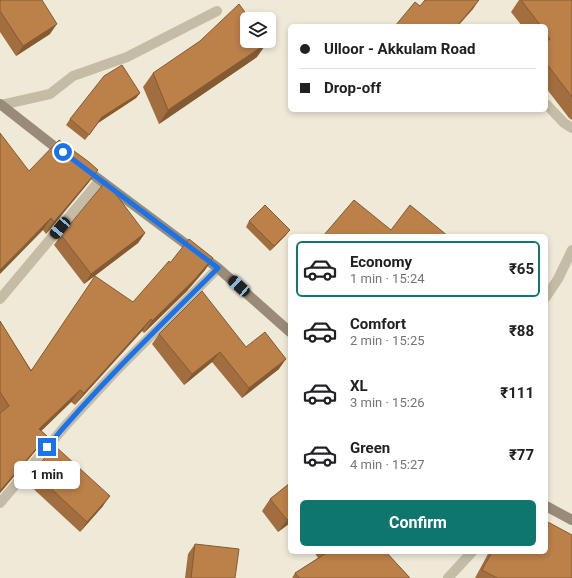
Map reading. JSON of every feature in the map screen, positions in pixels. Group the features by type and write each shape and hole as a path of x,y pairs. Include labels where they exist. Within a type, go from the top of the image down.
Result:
{"main road":[{"path":"0,104 218,268 288,330"},
{"path":"548,507 572,520"}],"street":[{"path":"0,104 50,94 73,76 127,57 217,11"},
{"path":"548,106 564,123 572,128"},
{"path":"0,299 100,180"},
{"path":"548,294 558,279 572,250"},
{"path":"0,503 66,424 113,374 218,268"},
{"path":"448,578 470,554"}],"building":[{"path":"0,0 42,0 57,24 23,46 0,11"},
{"path":"425,0 479,0 459,24 397,24 415,2 420,6"},
{"path":"521,0 572,0 572,97 548,66 548,40 550,39 548,36 548,24 539,24"},
{"path":"239,4 245,12 240,12 240,48 260,48 168,110 153,73 200,41"},
{"path":"122,65 140,93 102,117 89,135 70,119 104,76"},
{"path":"0,133 29,171 59,140 98,170 54,222 51,218 0,270"},
{"path":"106,181 145,233 91,274 61,235"},
{"path":"354,200 391,230 410,205 446,234 325,234"},
{"path":"265,205 290,230 274,246 249,221"},
{"path":"189,239 213,258 195,279 152,321 151,319 84,393 80,390 39,429 47,436 0,491 0,413 9,406 0,392 0,321 31,371 95,276 133,302 169,261 170,263"},
{"path":"202,291 246,347 265,332 286,359 249,388 220,352 192,374 159,334"},
{"path":"55,446 110,496 87,522 33,472"},
{"path":"288,485 288,519 287,520 270,499"},
{"path":"548,522 572,535 572,578 497,578 482,570 491,554 548,554"},
{"path":"195,544 239,549 235,578 191,578"},
{"path":"325,554 388,554 410,578 299,578 295,573"}],"route":[{"path":"47,447 66,424 113,374 218,268 63,152"}]}
